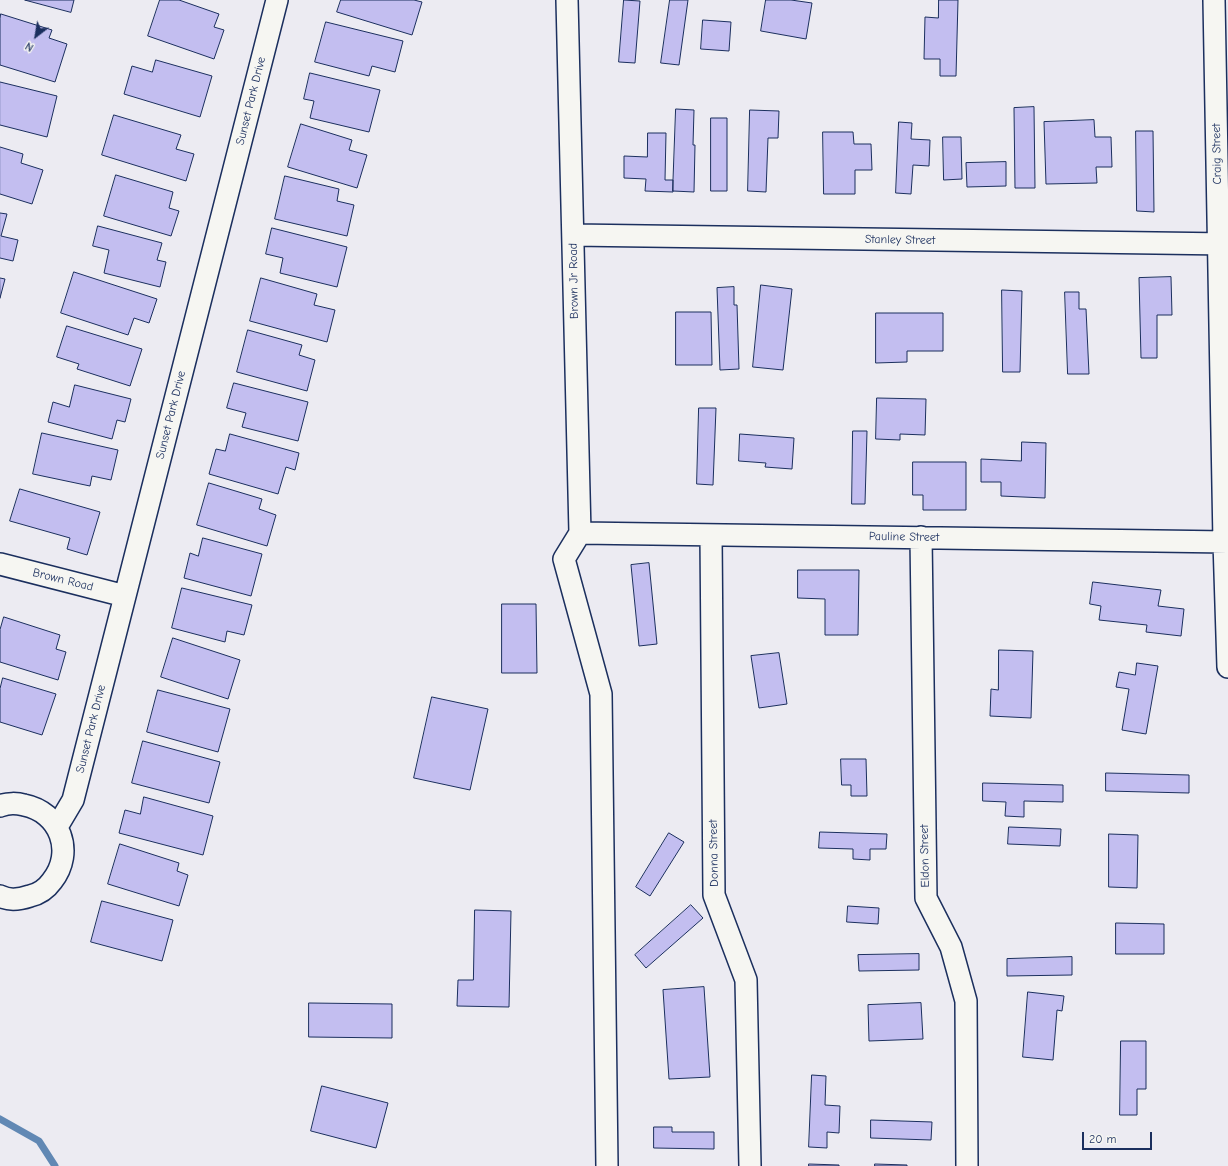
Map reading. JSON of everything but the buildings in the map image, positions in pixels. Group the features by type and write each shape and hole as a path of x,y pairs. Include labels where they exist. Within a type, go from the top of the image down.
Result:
{"street":[{"name":"Sunset Park Drive","path":"57,827 73,800 277,0"},
{"name":"Brown Jr Road","path":"567,0 580,533"},
{"name":"Craig Street","path":"1214,0 1223,244 1228,668"},
{"name":"Stanley Street","path":"573,236 1223,244"},
{"name":"Pauline Street","path":"580,533 1226,542"},
{"path":"580,533 564,559 600,694 608,1166"},
{"name":"Donna Street","path":"711,535 714,895 746,980 750,1166"},
{"name":"Eldon Street","path":"921,537 926,898 951,947 966,1001 967,1166"},
{"name":"Brown Road","path":"0,564 125,596"},
{"path":"0,806 18,803 34,807 47,815 57,827 62,841 63,858 58,873 48,886 35,895 19,899 0,896"}],"waterway":[{"path":"0,1119 39,1141 55,1166"}]}
